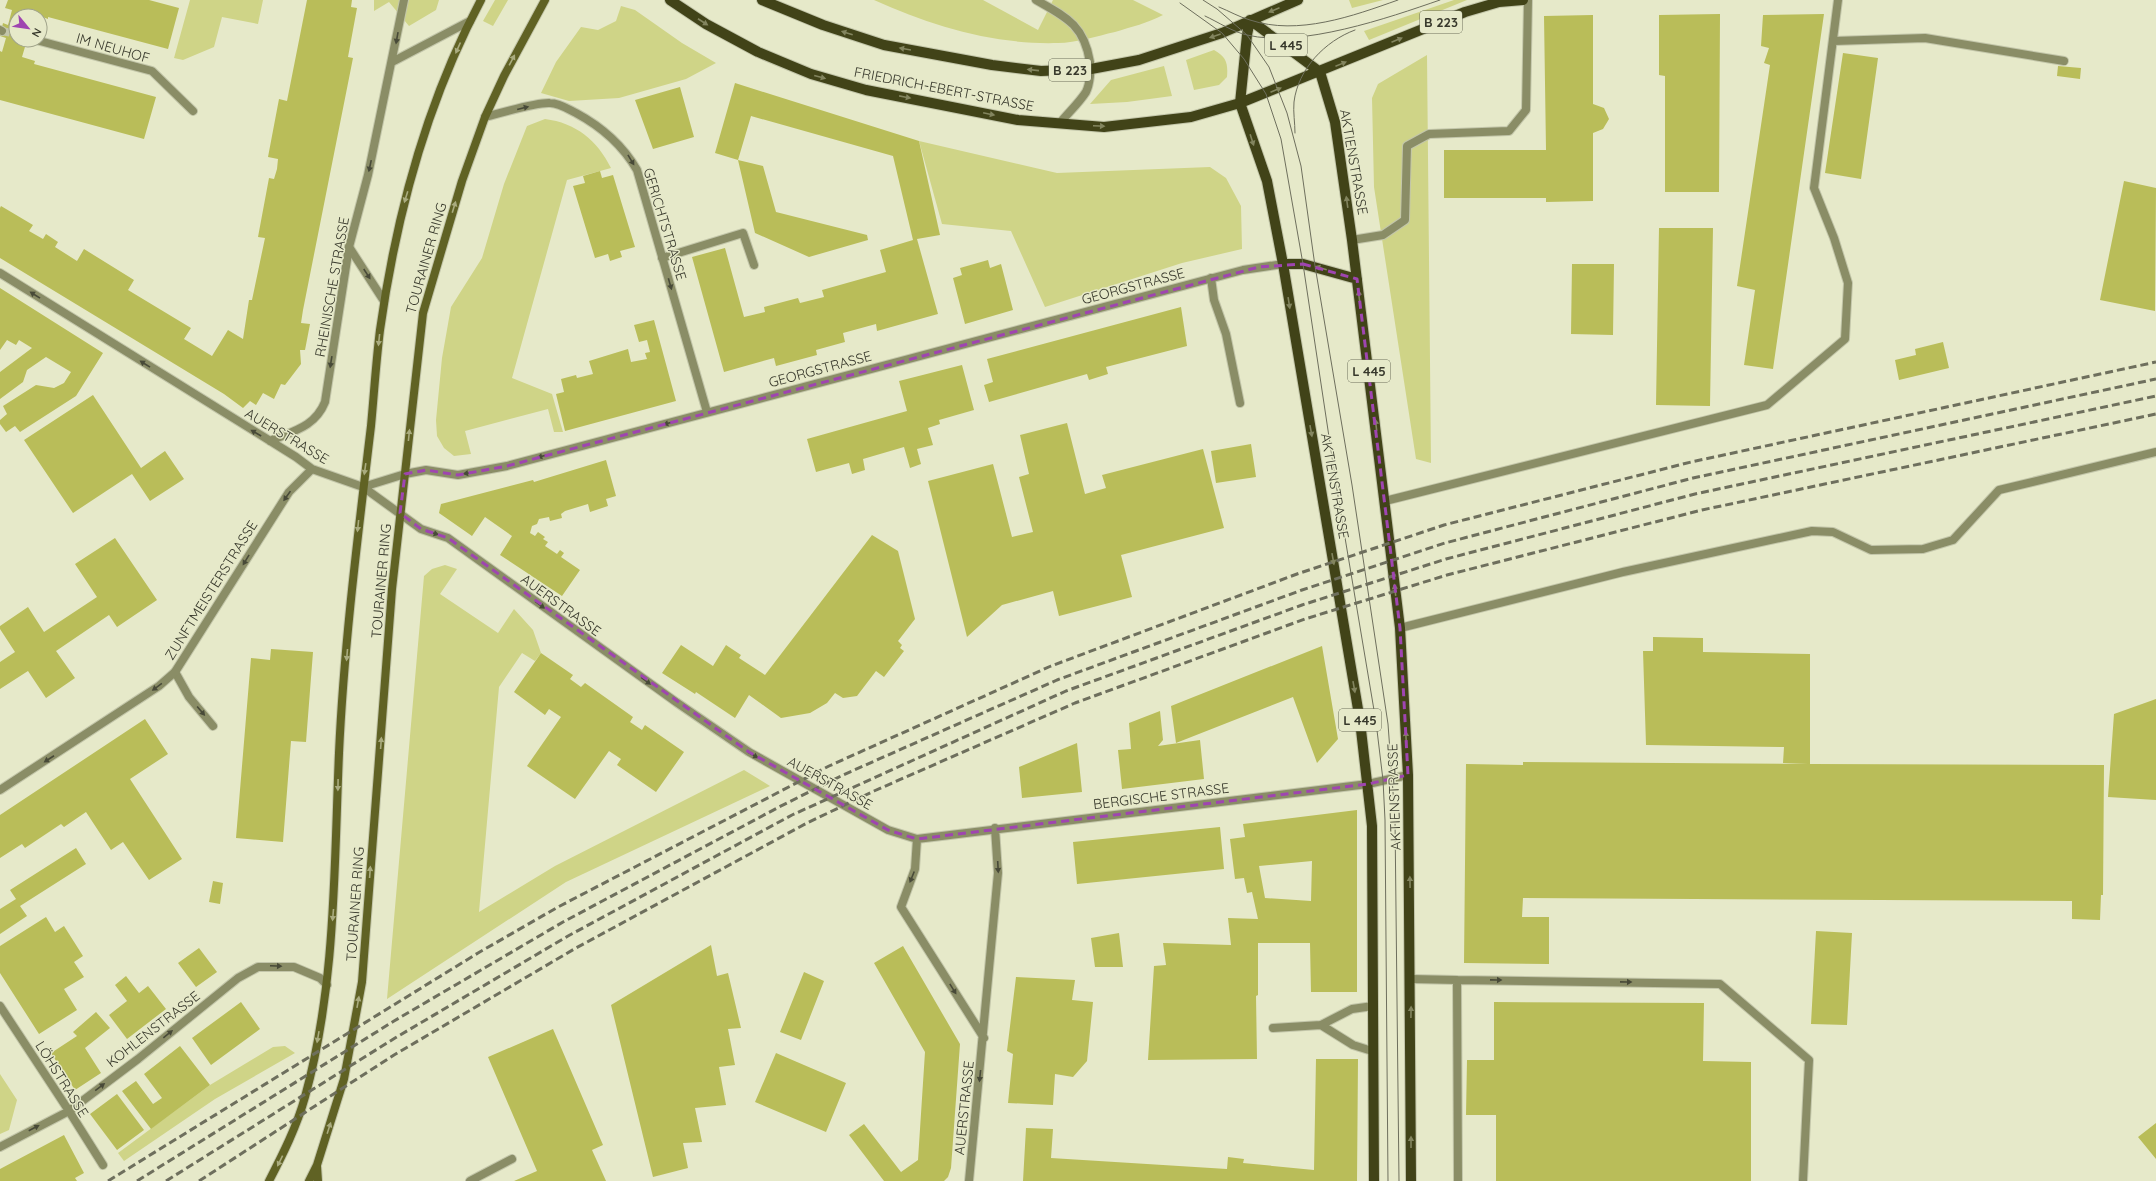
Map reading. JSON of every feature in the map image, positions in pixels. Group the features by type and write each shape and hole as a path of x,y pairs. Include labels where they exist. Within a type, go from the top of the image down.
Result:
{"main road":[{"name":"TOURAINER RING","path":"270,1181 304,1099 317,1044 327,985 336,886 339,751 362,487 384,302 400,215 421,148 447,76 470,21 481,0"},
{"name":"TOURAINER RING","path":"309,1181 317,1165 344,1078 362,982 392,589 423,313 462,181 485,117 504,76 545,0"},
{"name":"FRIEDRICH-EBERT-STRASSE","path":"670,0 706,24 758,52 811,74 866,90 1018,120 1104,127 1191,117 1240,103 1320,72 1465,12 1499,2 1523,0"},
{"name":"B 223","path":"762,0 822,25 884,45 992,65 1041,71 1091,69 1139,60 1222,34 1250,20 1298,0"},
{"name":"L 445","path":"1250,20 1320,72"},
{"name":"AKTIENSTRASSE","path":"1250,20 1240,103 1267,181 1283,264 1360,721 1368,784 1372,826 1372,1051 1374,1181"},
{"name":"AKTIENSTRASSE","path":"1320,72 1335,122 1352,240 1400,628 1408,776 1411,979 1411,1181"},
{"path":"1283,264 1303,264 1357,279"},
{"path":"317,1165 318,1181"}],"street":[{"name":"RHEINISCHE STRASSE","path":"270,441 312,422 322,410 325,402 349,247 368,175 404,0"},
{"path":"1036,0 1066,17 1081,33 1087,45 1091,69 1086,91 1060,123"},
{"path":"1352,240 1383,235 1406,220 1407,146 1429,134 1509,131 1526,110 1528,0"},
{"path":"1385,501 1767,405 1845,339 1848,283 1834,238 1814,188 1834,41 1838,0"},
{"path":"392,62 470,21"},
{"path":"1834,41 1925,38 2064,61"},
{"name":"IM NEUHOF","path":"48,43 152,71 193,111"},
{"name":"GERICHTSTRASSE","path":"485,117 550,102 564,107 592,122 615,139 629,155 637,170 707,412"},
{"path":"662,258 744,233 754,266"},
{"path":"349,247 384,302"},
{"name":"GEORGSTRASSE","path":"362,487 405,474 426,470 458,474 507,466 1210,278 1243,270 1283,264"},
{"name":"AUERSTRASSE","path":"0,273 296,457 312,469 362,487 400,513 420,529 448,538 669,698 749,752 888,830 917,839"},
{"path":"1210,278 1214,300 1226,334 1240,403"},
{"path":"1400,628 1623,572 1812,531 1833,532 1872,550 1923,549 1953,540 1999,490 2156,452"},
{"name":"ZUNFTMEISTERSTRASSE","path":"0,790 159,686 175,672 289,492 312,469"},
{"path":"175,672 189,697 213,726"},
{"name":"BERGISCHE STRASSE","path":"917,839 995,828 1368,784 1408,776"},
{"name":"AUERSTRASSE","path":"969,1181 984,1038 998,873 995,828"},
{"path":"917,839 915,870 901,907 984,1038"},
{"name":"KOHLENSTRASSE","path":"0,1147 69,1111 138,1059 238,978 258,967 294,967 320,978 327,985"},
{"path":"1411,979 1720,984 1809,1060 1803,1181"},
{"path":"1457,980 1458,1181"},
{"name":"LÖHSTRASSE","path":"0,1006 103,1165"},
{"path":"1273,1028 1321,1025 1352,1009 1373,1006"},
{"path":"1321,1025 1353,1045 1372,1051"},
{"path":"470,1181 512,1159"}],"highlighted area":[{"path":"1303,264 1357,279 1400,628 1408,775 1368,784 917,839 888,830 749,752 448,538 421,529 400,513 405,474 426,470 458,475 507,466 1259,267"}],"green space":[{"path":"190,0 263,0 258,24 222,17 214,47 183,60 174,58"},
{"path":"374,0 439,0 436,10 409,26 389,2 374,11"},
{"path":"495,0 508,0 493,26 483,21"},
{"path":"874,0 983,0 1038,30 1053,0 1133,0 1163,15 1133,27 1079,41 1065,43 1034,43 987,37 941,26"},
{"path":"1349,0 1383,0 1352,8"},
{"path":"1454,0 1467,0 1369,40 1364,31"},
{"path":"621,6 635,10 682,43 716,63 686,79 619,98 569,101 541,93 556,62 581,27 598,30 616,21"},
{"path":"1214,50 1222,55 1226,61 1227,77 1219,85 1194,90 1186,60"},
{"path":"1427,55 1431,463 1416,459 1374,187 1372,98 1378,84"},
{"path":"1164,66 1172,96 1127,102 1090,104 1111,80"},
{"path":"545,119 566,124 584,134 599,149 611,168 567,180 512,378 552,394 563,432 554,432 548,409 465,431 471,454 454,456 444,448 437,436 436,420 442,358 451,307 482,258 504,184 527,126"},
{"path":"919,141 1057,173 1210,167 1226,178 1241,206 1242,249 1182,263 1045,307 1011,231 942,224"},
{"path":"445,565 457,569 440,594 498,633 514,609 533,630 541,653 535,661 522,653 499,687 479,912 555,866 744,770 770,786 566,882 387,999 424,576 432,569"},
{"path":"285,1046 295,1053 215,1099 124,1161 118,1153 210,1085 273,1047"},
{"path":"0,1074 17,1100 9,1130 0,1134"}],"building":[{"path":"8,0 149,0 179,8 168,49 48,17 48,8 5,8"},
{"path":"307,0 352,0 351,7 357,8 348,57 353,58 303,310 301,323 310,324 305,350 300,350 301,364 285,385 281,384 274,399 263,393 256,405 250,401 243,408 224,394 0,258 0,208 1,206 33,225 29,231 43,239 46,234 58,242 55,247 77,261 84,249 134,280 128,290 191,328 184,339 212,356 228,330 243,339 249,300 252,300 265,238 258,237 269,178 274,179 277,169 278,159 268,157 279,99 287,101"},
{"path":"1720,14 1719,192 1665,192 1665,76 1659,75 1659,15"},
{"path":"1824,14 1773,369 1744,365 1755,290 1737,286 1770,65 1764,63 1769,48 1761,46 1763,15"},
{"path":"1593,15 1593,104 1604,108 1609,119 1603,129 1593,133 1593,201 1546,202 1546,198 1444,198 1444,150 1546,150 1544,16"},
{"path":"3,23 8,25 8,48 25,48 22,57 35,61 34,64 156,97 144,139 0,100 0,51 2,52 6,38 0,36"},
{"path":"1843,53 1878,58 1861,179 1825,173"},
{"path":"2058,66 2081,68 2080,79 2057,76"},
{"path":"735,83 919,141 940,235 917,239 938,314 877,331 876,324 843,333 845,342 816,350 817,355 776,366 774,358 724,372 692,257 725,248 744,317 765,312 764,307 798,298 800,303 824,297 822,290 886,272 880,250 913,240 893,156 751,116 738,160 715,153"},
{"path":"680,87 694,137 653,149 635,100"},
{"path":"738,160 763,166 776,212 867,235 868,240 809,257 755,233"},
{"path":"600,171 602,178 613,175 635,247 620,251 622,257 610,261 608,254 595,258 573,186 585,183 583,176"},
{"path":"2124,181 2156,188 2155,311 2100,300"},
{"path":"1659,228 1713,228 1710,406 1656,405"},
{"path":"988,260 990,268 1001,264 1013,310 965,324 953,278 962,275 960,268"},
{"path":"1572,264 1614,264 1613,335 1571,334"},
{"path":"0,288 103,353 76,396 20,432 15,426 6,432 0,424 0,420 7,414 3,406 36,385 54,388 64,383 71,372 46,357 27,370 23,382 0,399 0,372 32,348 19,340 16,345 7,340 0,350"},
{"path":"1181,307 1187,346 1106,367 1108,374 1089,380 1087,374 989,402 984,385 993,382 987,359"},
{"path":"654,320 676,401 565,431 556,394 564,392 561,379 576,375 577,378 593,374 589,361 628,349 631,362 647,359 645,353 650,352 647,340 639,342 634,325"},
{"path":"1943,342 1949,368 1899,380 1895,360 1916,355 1915,349"},
{"path":"962,365 974,410 939,420 940,424 928,428 933,445 917,449 921,464 910,468 904,447 863,459 865,470 852,474 849,463 816,472 807,439 907,411 899,381"},
{"path":"93,395 141,468 165,451 184,479 150,501 132,474 73,513 24,440"},
{"path":"1067,423 1085,494 1106,488 1102,475 1203,449 1224,528 1121,555 1132,597 1059,616 1053,591 1002,605 967,637 928,481 993,464 1012,537 1033,532 1019,477 1029,474 1020,435"},
{"path":"1251,444 1256,477 1216,483 1211,451"},
{"path":"606,460 616,496 606,499 608,506 590,512 588,504 565,511 561,514 562,518 550,521 549,517 539,519 537,524 532,526 530,533 535,536 538,532 545,537 543,539 548,542 545,546 557,554 560,550 564,553 561,557 580,570 562,596 500,555 512,536 485,517 472,536 439,513 441,504 533,480 534,482"},
{"path":"872,535 898,551 915,619 898,641 902,645 900,648 904,651 884,677 876,671 857,696 843,698 835,693 827,703 810,713 781,718 749,695 735,718 696,692 695,694 662,673 681,645 713,666 726,645 741,655 739,658 765,675"},
{"path":"115,538 157,600 117,627 109,615 56,651 75,678 46,698 28,671 0,689 0,662 15,652 0,629 0,626 28,607 44,632 97,597 75,564"},
{"path":"1653,637 1703,638 1703,652 1810,654 1810,764 2104,765 2103,895 2101,895 2100,920 2072,919 2072,901 1523,898 1522,917 1549,917 1549,964 1464,963 1466,764 1523,765 1523,762 1808,764 1783,763 1784,747 1646,745 1643,651 1653,651"},
{"path":"1322,646 1338,739 1317,763 1293,697 1176,743 1171,706"},
{"path":"271,649 313,652 306,742 291,741 283,842 236,838 251,658 270,660"},
{"path":"541,653 573,675 570,679 581,687 585,683 633,717 630,722 642,730 645,725 684,752 656,792 617,765 621,759 609,751 575,799 527,766 561,717 549,709 545,715 514,692"},
{"path":"2156,699 2156,800 2108,797 2114,714"},
{"path":"1160,711 1163,740 1158,746 1200,740 1204,779 1122,789 1118,750 1131,749 1129,723"},
{"path":"145,719 168,754 130,779 182,859 149,880 123,842 111,850 86,812 64,827 61,824 25,848 22,844 0,858 0,815"},
{"path":"1077,743 1082,792 1022,798 1019,767"},
{"path":"1357,810 1357,992 1311,992 1310,943 1258,943 1258,995 1256,996 1257,1059 1148,1060 1154,966 1166,965 1163,943 1231,945 1228,918 1258,919 1252,892 1247,893 1244,878 1235,879 1230,839 1245,837 1243,824","holes":["1312,861 1311,901 1265,898 1259,866"]},
{"path":"1220,827 1224,869 1077,884 1073,842"},
{"path":"76,848 86,864 20,906 27,916 0,934 0,909 16,899 10,890"},
{"path":"213,881 223,883 220,904 209,902"},
{"path":"46,917 55,932 64,926 83,956 74,962 84,977 64,989 77,1010 39,1034 0,973 0,946"},
{"path":"1816,931 1852,933 1847,1025 1811,1024"},
{"path":"1119,933 1123,967 1095,967 1091,938"},
{"path":"711,945 717,976 728,973 741,1028 728,1029 735,1065 719,1067 726,1105 695,1108 702,1142 683,1143 688,1168 653,1177 611,1005"},
{"path":"903,946 960,1044 951,1168 948,1177 944,1181 884,1181 849,1135 864,1124 901,1172 918,1160 925,1052 874,963"},
{"path":"199,948 217,972 196,987 178,963"},
{"path":"804,972 824,981 801,1040 780,1032"},
{"path":"126,976 139,993 148,986 166,1009 127,1039 109,1015 127,1001 115,985"},
{"path":"1016,977 1075,980 1072,1000 1093,1002 1087,1061 1073,1077 1055,1074 1053,1105 1008,1103 1013,1054 1007,1051"},
{"path":"241,1002 260,1029 211,1065 192,1038"},
{"path":"1494,1002 1704,1003 1703,1061 1751,1062 1751,1181 1496,1181 1496,1115 1466,1115 1467,1060 1494,1060"},
{"path":"96,1012 110,1028 85,1048 101,1073 75,1090 51,1053 77,1036 73,1032"},
{"path":"553,1029 603,1145 592,1150 606,1181 514,1181 537,1171 488,1057"},
{"path":"180,1046 210,1085 151,1129 122,1091 136,1081 153,1104 162,1098 144,1074"},
{"path":"776,1053 846,1083 826,1132 755,1102"},
{"path":"1316,1059 1358,1059 1357,1181 1023,1181 1026,1128 1053,1129 1051,1158 1227,1169 1228,1157 1244,1159 1243,1163 1314,1170"},
{"path":"117,1094 144,1130 117,1150 90,1114"},
{"path":"2156,1123 2156,1159 2138,1137"},
{"path":"64,1135 84,1173 75,1178 77,1181 0,1181 0,1169"}],"tunnel":[{"path":"2,31 8,32"}],"tram line":[{"path":"1203,0 1217,9 1247,35 1269,67 1287,113 1301,166 1315,266 1352,485 1388,724 1395,819 1399,1181"},
{"path":"1219,7 1250,20 1287,26 1306,25 1344,18 1398,0"},
{"path":"1205,16 1242,34 1269,38 1293,38 1344,29 1396,15 1440,0"},
{"path":"1180,3 1222,33 1244,59 1266,94 1281,139 1303,264 1337,490 1376,722 1383,780 1385,820 1388,1181"},
{"path":"1295,133 1294,102 1301,78 1307,68 1324,49 1333,41 1355,30"}],"railway":[{"path":"108,1181 478,953 558,907 829,766 1051,666 1297,574 1444,525 1691,462 2156,362"},
{"path":"137,1181 394,1021 563,922 779,807 843,775 1057,680 1302,590 1445,543 1693,478 2156,379"},
{"path":"166,1181 395,1038 568,936 792,815 1066,691 1302,605 1446,559 1695,494 2156,396"},
{"path":"199,1181 394,1055 576,948 807,823 874,791 1075,703 1305,619 1447,575 1702,510 2156,414"}]}
